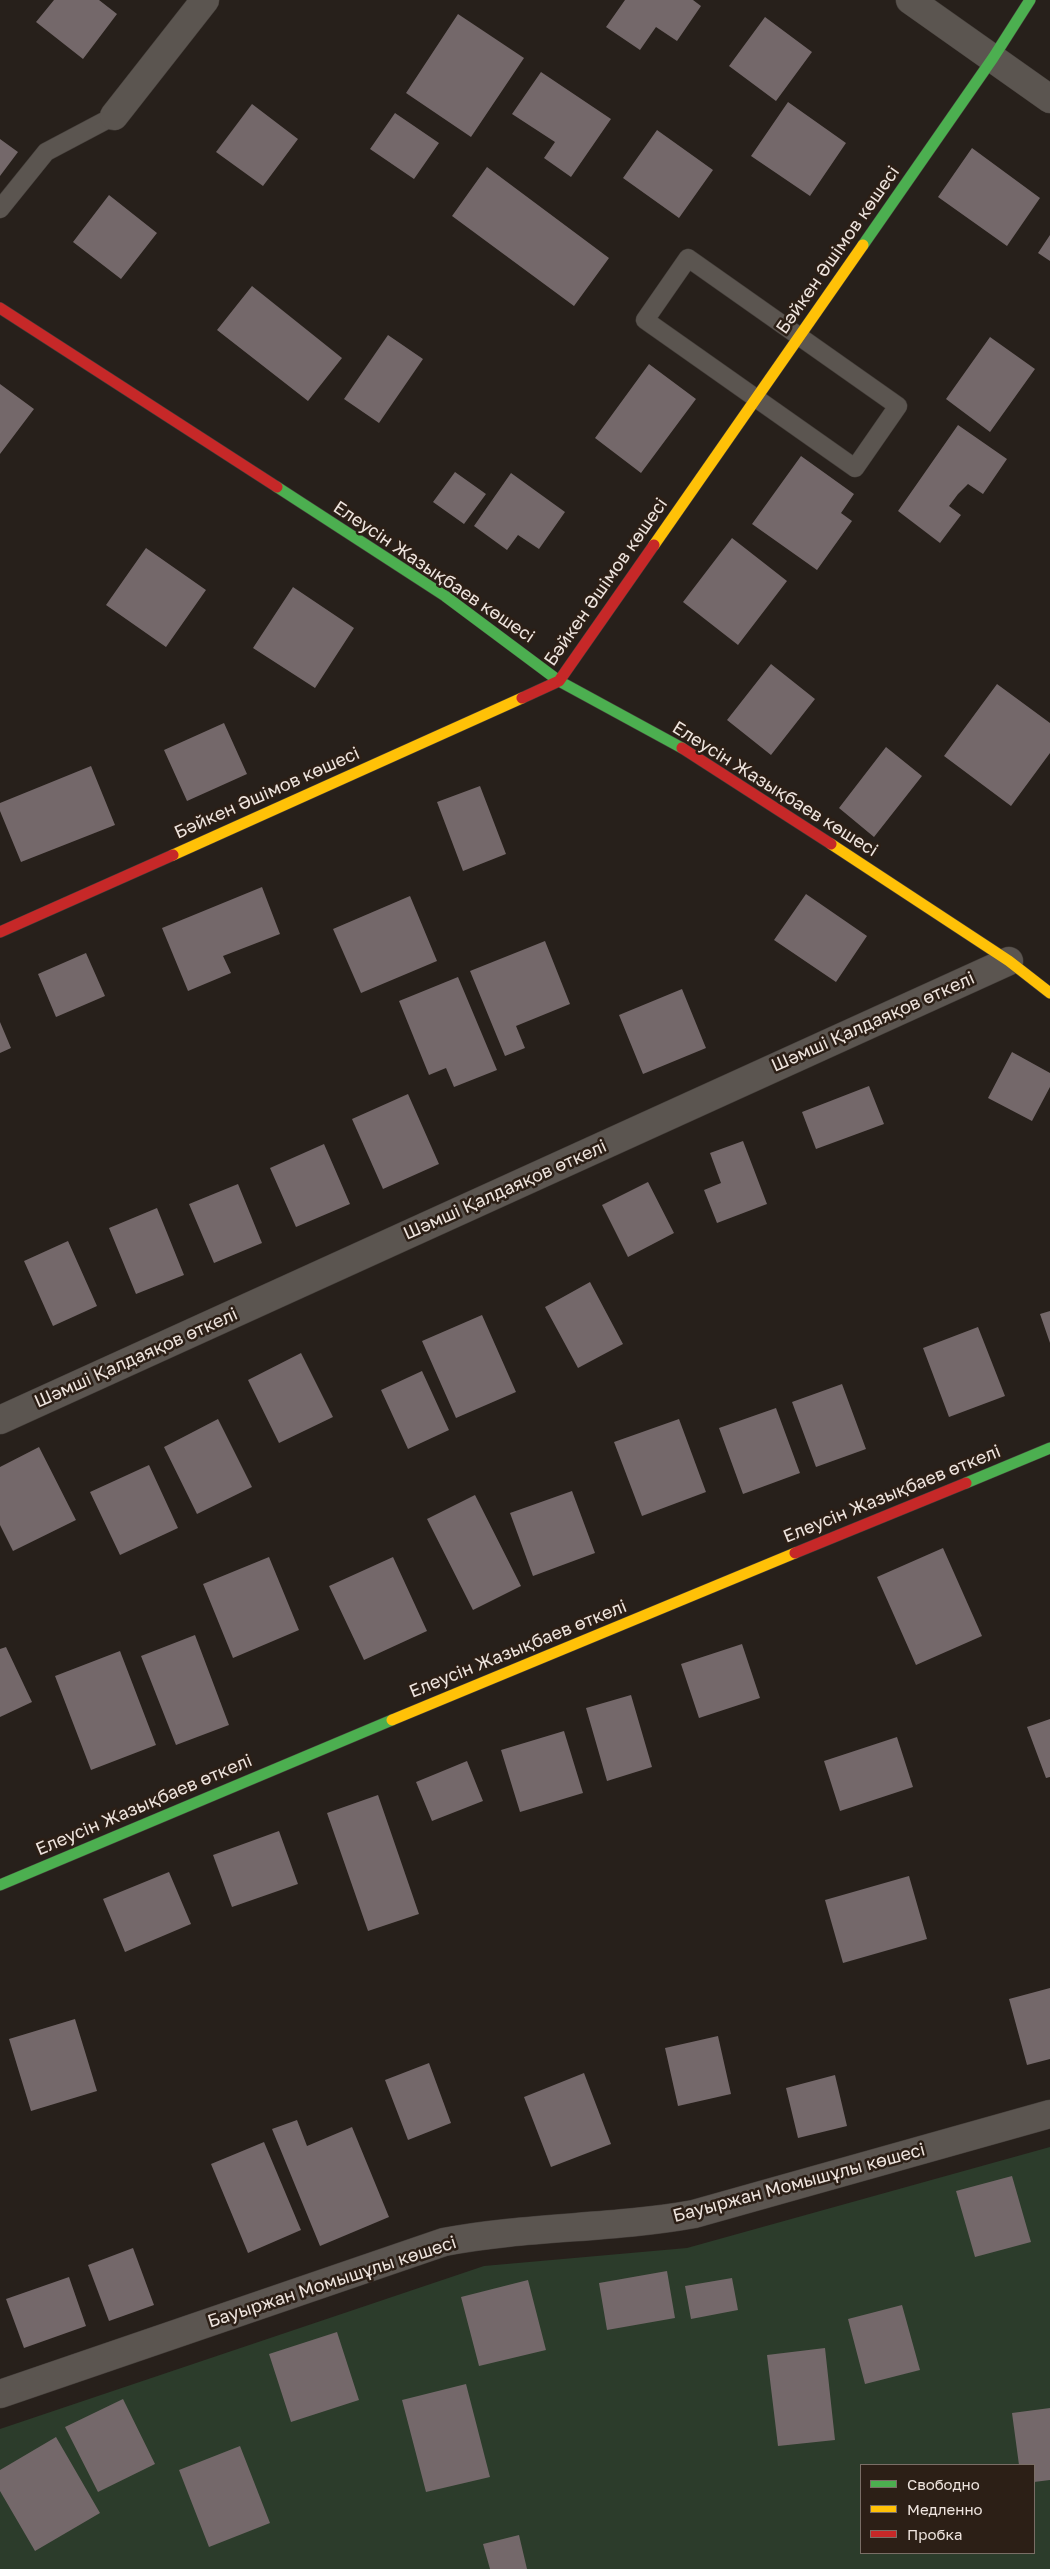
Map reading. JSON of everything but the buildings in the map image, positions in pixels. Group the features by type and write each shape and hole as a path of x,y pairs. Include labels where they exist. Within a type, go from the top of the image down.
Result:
{"street":[{"path":"114,116 205,0"},
{"path":"910,0 1050,98"},
{"name":"Бәйкен Әшімов көшесі","path":"0,932 559,680 993,58 1030,0"},
{"name":"Елеусін Жазықбаев көшесі","path":"0,308 445,596 559,680 693,754 1009,961 1050,993"},
{"name":"Шәмші Қалдаяқов өткелі","path":"0,1420 1009,961"},
{"name":"Елеусін Жазықбаев өткелі","path":"0,1885 292,1761 1050,1448"},
{"name":"Бауыржан Момышұлы көшесі","path":"0,2394 444,2242 482,2235 660,2221 694,2214 1050,2114"}],"lane":[{"path":"0,209 46,152 114,116"},
{"path":"688,258 799,336 898,406 855,468 645,320 688,258"}],"green space":[{"path":"1050,2147 1050,2569 0,2569 0,2429 484,2266 687,2248"}],"traffic: fast":[{"path":"863,245 993,58 1030,0"},
{"path":"277,487 445,596 559,681 682,748"},
{"path":"966,1483 1050,1448"},
{"path":"0,1885 392,1720"}],"traffic: slow":[{"path":"654,545 863,245"},
{"path":"173,855 522,698"},
{"path":"831,844 1009,961 1050,993"},
{"path":"392,1720 795,1553"}],"traffic: jam":[{"path":"0,308 277,487"},
{"path":"522,698 559,681 654,545"},
{"path":"682,748 831,844"},
{"path":"0,932 173,855"},
{"path":"795,1553 966,1483"}]}
